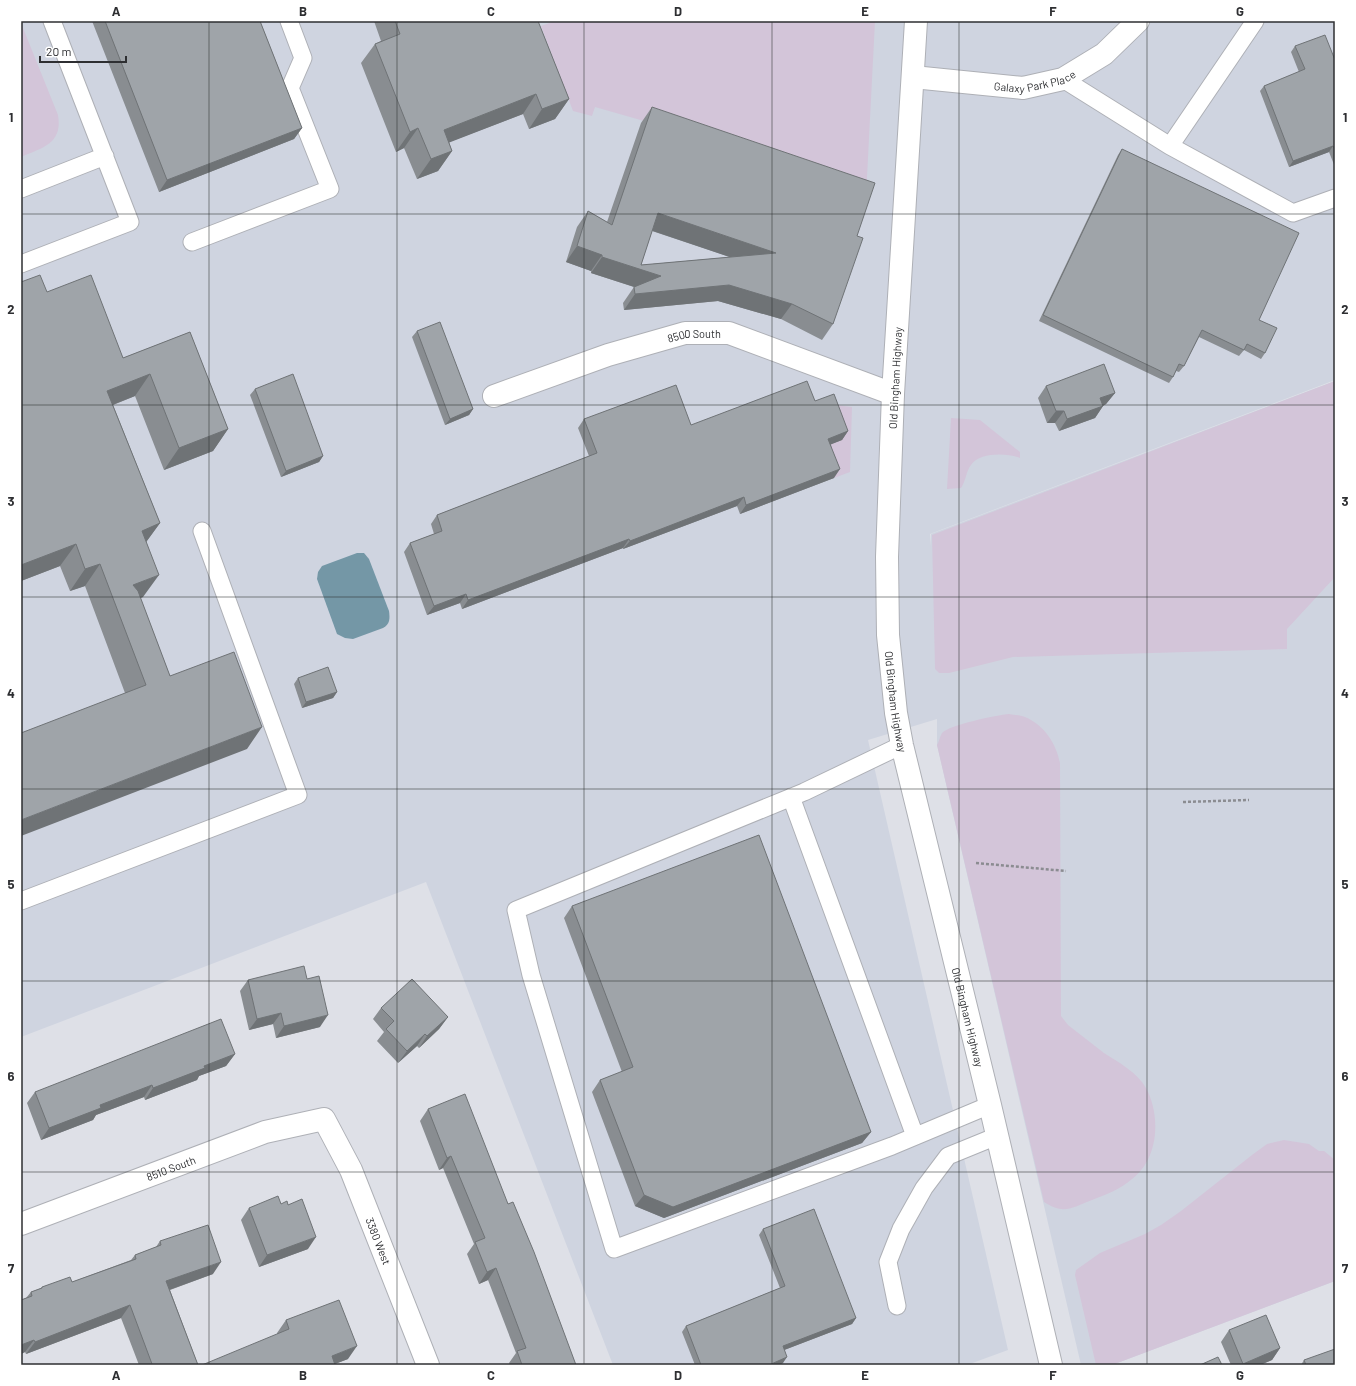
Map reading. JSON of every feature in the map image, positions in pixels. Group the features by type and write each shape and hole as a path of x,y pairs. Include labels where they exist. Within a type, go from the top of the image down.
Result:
{"street":[{"name":"Old Bingham Highway","path":"916,21 894,394 887,557 888,635 896,713 902,745 990,1105 1051,1365"},
{"name":"Galaxy Park Place","path":"913,77 1023,88 1064,79 1104,54 1138,21"},
{"name":"8500 South","path":"494,396 608,355 685,333 729,333 894,394"},
{"name":"8510 South","path":"21,1224 265,1132 324,1119"},
{"name":"3380 West","path":"324,1119 351,1170 428,1365"}],"lane":[{"path":"21,264 130,222 52,21"},
{"path":"192,242 330,189 290,88 304,58 289,21"},
{"path":"1170,146 1255,21"},
{"path":"1064,79 1170,146 1293,213 1335,198"},
{"path":"21,188 105,156"},
{"path":"21,901 298,795 202,531"},
{"path":"902,745 804,792 516,910 531,975 614,1250 892,1146 990,1105"},
{"path":"790,797 915,1136"},
{"path":"897,1306 888,1262 901,1229 924,1188 948,1156 997,1136"}],"path":[{"path":"1183,802 1249,800"},
{"path":"976,863 1066,871"}],"shaded area":[{"path":"21,21 1335,21 1335,380 930,534 931,546 931,534 1335,381 1335,1281 1112,1365 1081,1365 937,745 937,719 868,740 1008,1350 967,1365 613,1365 426,882 21,1037"},
{"path":"555,21 875,21 866,197 644,121 595,107 592,116 573,111 541,26"},
{"path":"21,23 58,115 59,125 54,139 49,144 21,157"},
{"path":"1335,381 1335,577 1287,629 1287,649 1013,657 949,673 939,673 935,669 932,535"},
{"path":"828,404 852,407 850,472 834,478 822,448"},
{"path":"951,418 980,420 1020,452 1020,458 1008,455 994,455 981,458 969,467 961,488 947,489"},
{"path":"1009,714 1025,717 1038,725 1056,748 1060,763 1061,1016 1068,1025 1138,1077 1146,1088 1154,1111 1155,1136 1148,1160 1141,1170 1128,1183 1118,1189 1068,1209 1057,1208 1044,1202 937,745 942,733 946,730 974,721"},
{"path":"1284,1140 1309,1144 1319,1151 1324,1151 1335,1160 1335,1281 1112,1365 1096,1365 1075,1275 1076,1270 1100,1253 1145,1234 1161,1225 1267,1144"}],"water":[{"path":"357,553 364,553 369,559 389,611 389,619 387,625 383,628 353,639 345,638 337,634 317,579 318,572 322,566"}],"building":[{"path":"105,21 260,21 302,128 167,180"},
{"path":"395,21 538,21 569,99 542,109 536,94 444,130 452,151 431,159 418,128 410,132 375,44 400,34"},
{"path":"1325,35 1335,60 1335,150 1333,146 1293,161 1264,86 1305,69 1295,46"},
{"path":"652,107 875,183 857,236 863,238 833,324 792,304 729,285 635,294 634,287 661,276 602,257 602,255 577,246 588,211 612,225","holes":["658,213 776,253 641,265"]},
{"path":"1122,149 1299,233 1259,320 1277,328 1265,353 1247,344 1244,350 1202,330 1184,366 1179,364 1173,377 1043,315"},
{"path":"40,275 47,292 91,275 123,358 190,332 228,429 179,448 150,374 107,391 160,523 142,531 159,575 133,585 138,591 170,676 234,652 262,727 21,820 21,733 146,685 100,564 85,569 76,544 21,565 21,282"},
{"path":"440,322 473,409 450,419 417,331"},
{"path":"1104,364 1115,393 1100,398 1103,406 1067,419 1064,411 1056,411 1046,386"},
{"path":"293,374 323,456 286,471 255,389"},
{"path":"807,381 815,401 834,394 848,431 828,439 840,469 746,505 744,497 630,541 629,539 468,600 466,594 434,606 410,543 442,531 437,515 597,453 584,419 676,385 691,425"},
{"path":"328,667 337,692 306,702 298,678"},
{"path":"759,835 871,1132 673,1207 644,1195 600,1080 633,1067 572,906"},
{"path":"304,966 307,979 319,976 328,1015 284,1026 281,1013 257,1019 248,980"},
{"path":"412,979 448,1017 427,1036 425,1034 407,1051 386,1029 394,1021 381,1008"},
{"path":"221,1019 235,1054 204,1066 205,1068 153,1088 152,1085 100,1105 101,1108 49,1128 35,1092"},
{"path":"465,1094 508,1204 513,1202 534,1252 576,1365 522,1365 517,1351 526,1348 496,1268 487,1272 475,1242 485,1238 451,1156 447,1158 428,1109"},
{"path":"278,1196 281,1204 287,1201 288,1205 302,1199 316,1237 267,1255 249,1208"},
{"path":"814,1209 856,1318 783,1346 787,1357 769,1365 701,1365 686,1326 785,1286 763,1229"},
{"path":"208,1225 221,1262 166,1281 198,1365 151,1365 152,1364 130,1305 35,1342 34,1340 21,1345 21,1300 32,1296 31,1292 70,1277 72,1282 136,1259 135,1255 161,1245 160,1241"},
{"path":"339,1300 357,1346 332,1356 335,1365 202,1365 289,1329 286,1320"},
{"path":"1266,1315 1280,1348 1243,1364 1229,1330"},
{"path":"1335,1349 1335,1365 1306,1365 1304,1360"},
{"path":"1218,1357 1222,1365 1200,1365"}]}
